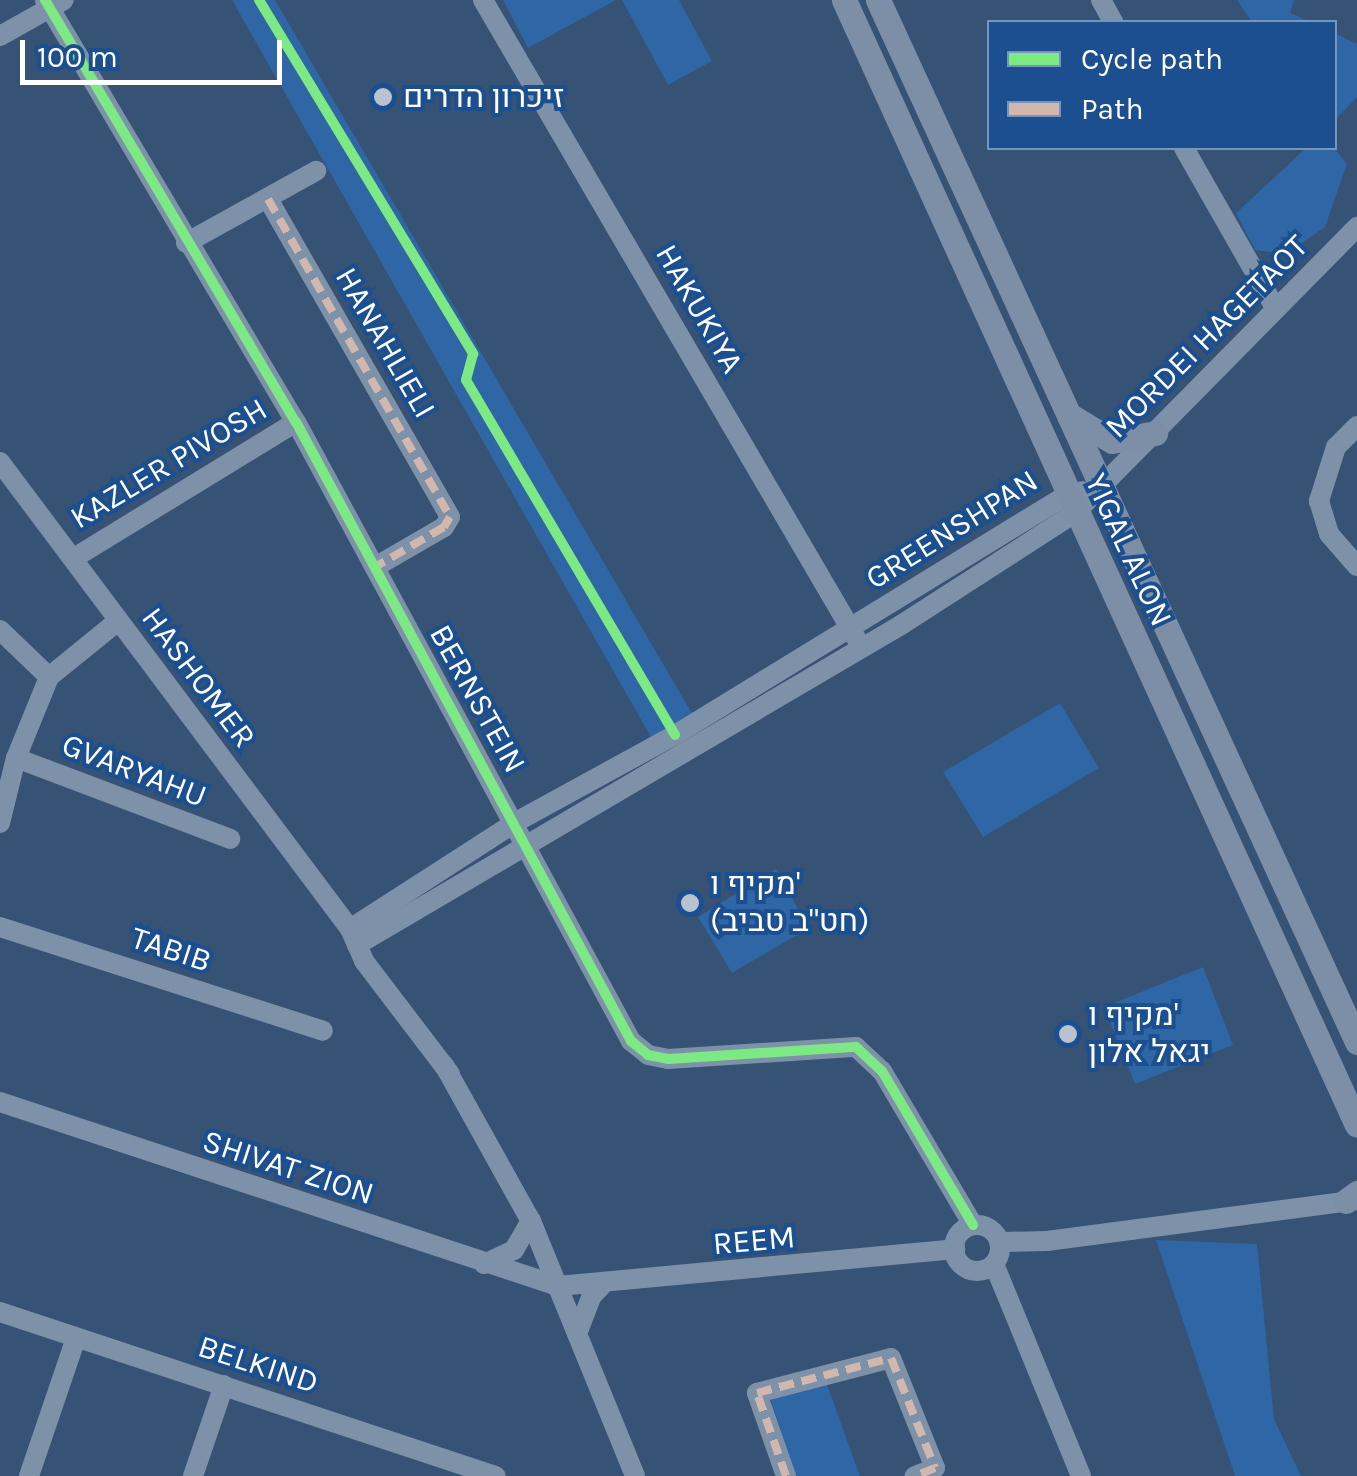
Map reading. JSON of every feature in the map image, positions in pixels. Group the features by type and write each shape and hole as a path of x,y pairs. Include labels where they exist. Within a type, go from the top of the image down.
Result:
{"main road":[{"name":"YIGAL ALON","path":"844,0 1070,504 1357,1125"},
{"name":"YIGAL ALON","path":"878,0 1357,1042"},
{"path":"1069,415 1112,441 1155,432"}],"street":[{"name":"HAKUKIYA","path":"483,0 862,648"},
{"path":"0,36 53,3"},
{"name":"BERNSTEIN","path":"53,3 186,243 296,422 529,845 631,1041 648,1055 668,1059 856,1046 882,1071 974,1225"},
{"path":"1185,150 1276,310"},
{"path":"186,243 316,172"},
{"name":"HANAHLIELI","path":"268,199 450,517 444,527 375,566"},
{"name":"MORDEI HAGETAOT","path":"1100,488 1357,227"},
{"name":"KAZLER PIVOSH","path":"74,558 296,422"},
{"path":"1357,426 1336,446 1319,501 1329,534 1357,566"},
{"name":"HASHOMER","path":"0,462 359,938 450,1074 531,1222 632,1468"},
{"name":"GREENSHPAN","path":"359,938 516,822 1100,488"},
{"name":"GREENSHPAN","path":"359,938 529,845 862,648 1070,504"},
{"path":"0,823 16,758 50,677 118,621"},
{"path":"0,630 50,677"},
{"name":"GVARYAHU","path":"16,758 230,839"},
{"name":"TABIB","path":"0,927 323,1031"},
{"name":"SHIVAT ZION","path":"0,1102 558,1286"},
{"path":"1000,1242 1354,1201"},
{"path":"484,1264 514,1250 531,1222"},
{"path":"994,1264 966,1268 954,1249 962,1231 974,1225 987,1227 1000,1242"},
{"path":"1000,1242 994,1264 1080,1476"},
{"name":"REEM","path":"558,1286 954,1249"},
{"path":"577,1334 591,1297 606,1282"},
{"name":"BELKIND","path":"0,1312 496,1476"},
{"path":"30,1476 76,1338"},
{"path":"786,1476 757,1392 891,1358 934,1468 916,1476"},
{"path":"193,1476 224,1385"},
{"path":"614,1476 632,1468"}],"shaded area":[{"path":"232,0 275,0 697,722 656,746"},
{"path":"503,0 616,0 528,48"},
{"path":"622,0 679,0 712,61 668,85"},
{"path":"1237,0 1294,0 1290,13 1306,20 1251,20"},
{"path":"1337,34 1357,44 1357,97 1337,118"},
{"path":"1304,150 1336,150 1347,164 1325,227 1286,254 1255,250 1236,213"},
{"path":"1060,703 1099,768 983,837 943,772"},
{"path":"776,869 809,928 732,973 698,917"},
{"path":"1203,967 1233,1045 1135,1084 1104,1007"},
{"path":"1156,1240 1257,1244 1274,1419 1301,1476 1235,1476"},
{"path":"826,1382 860,1476 796,1476 770,1398"}],"marked path":[{"path":"268,199 450,517 444,527 375,567"},
{"path":"786,1476 757,1393 891,1358 935,1468 915,1476"}],"cycle path":[{"path":"45,0 296,422 631,1041 648,1055 668,1059 856,1047 882,1071 973,1225"},
{"path":"259,0 473,354 466,380 675,735"}],"place":[{"name":"זיכרון הדרים","path":"383,97"},
{"name":"מקיף ו' (חט\"ב טביב)","path":"690,903"},
{"name":"מקיף ו' יגאל אלון","path":"1068,1034"}]}
